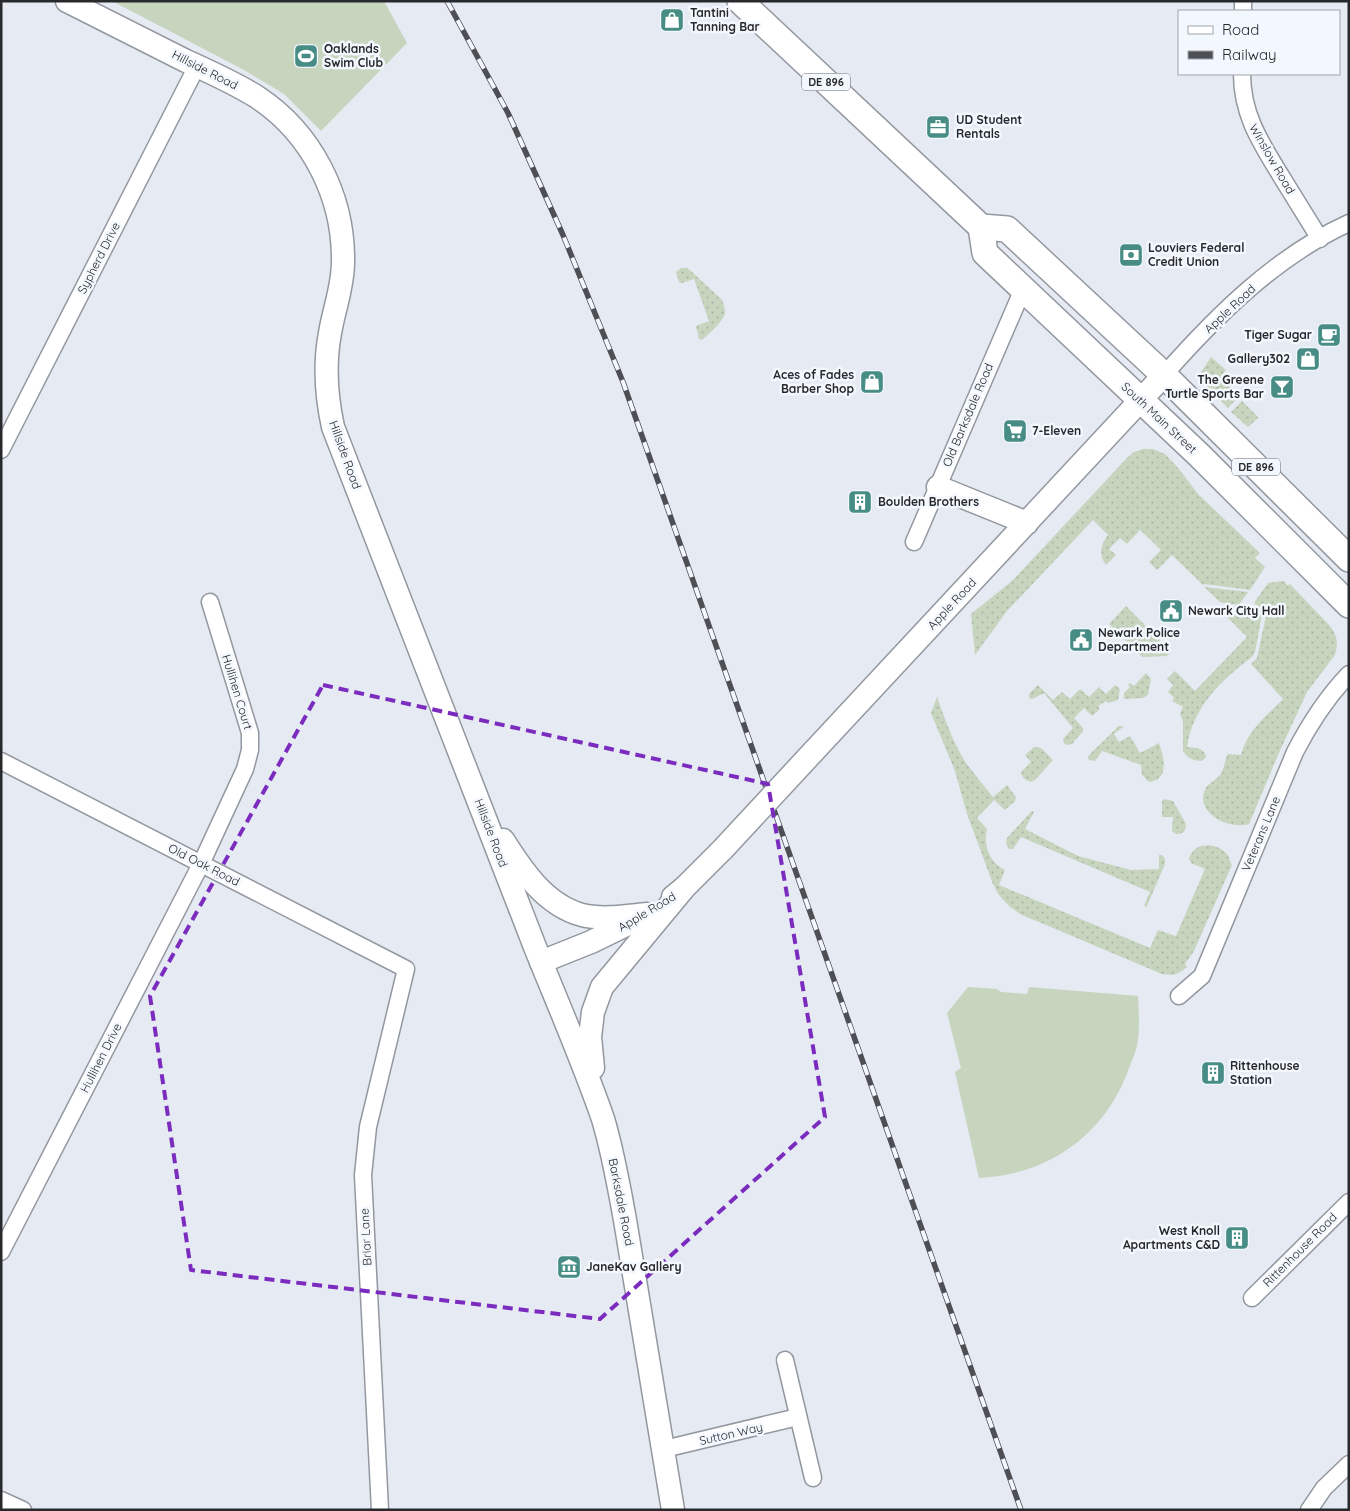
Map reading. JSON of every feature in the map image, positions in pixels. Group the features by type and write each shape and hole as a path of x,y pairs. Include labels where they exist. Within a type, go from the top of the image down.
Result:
{"main road":[{"name":"DE 896","path":"740,1 981,227 1007,229 1164,375 1349,559"},
{"name":"South Main Street","path":"981,227 985,253 1199,455 1349,605"}],"street":[{"name":"Hillside Road","path":"67,1 247,91 279,115 301,138 315,157 330,188 340,226 343,261 341,284 330,331 326,366 327,396 333,427 541,962"},
{"name":"Sypherd Drive","path":"1,450 197,66"},
{"name":"Winslow Road","path":"1242,75 1244,100 1258,138 1320,239"},
{"name":"Apple Road","path":"541,962 591,942 647,914 667,902 684,888 723,849 1178,359 1242,295 1285,261 1349,223"},
{"name":"Old Barksdale Road","path":"914,542 1023,289"},
{"path":"938,487 1027,523"},
{"name":"Hullihen Court","path":"201,864 245,769 250,750 250,733 210,602"},
{"name":"Veterans Lane","path":"1179,996 1202,976 1295,752 1308,727 1333,690 1349,674"},
{"name":"Old Oak Road","path":"1,761 406,969"},
{"path":"480,806 515,859 540,891 560,905 582,915 600,917 647,914"},
{"name":"Hullihen Drive","path":"1,1252 201,864"},
{"path":"603,1120 593,1069 590,1037 593,1012 602,988 684,888"},
{"name":"Barksdale Road","path":"541,962 571,1032 603,1120 614,1164 673,1510"},
{"name":"Briar Lane","path":"380,1510 363,1175 368,1127 406,969"},
{"name":"Rittenhouse Road","path":"1252,1298 1349,1202"},
{"path":"785,1360 813,1478"},
{"name":"Sutton Way","path":"664,1449 798,1418"},
{"path":"1309,1510 1324,1488 1349,1464"},
{"path":"1,1500 23,1510"}],"highlighted area":[{"path":"323,685 768,784 825,1117 600,1319 191,1270 150,996"}],"green space":[{"name":"Oaklands Swim Club","path":"112,1 384,1 407,43 321,131 284,94 244,70"},
{"path":"681,268 687,268 691,271 722,300 724,306 725,314 722,319 702,340 699,339 696,326 709,321 694,279 682,283 679,282 676,272"},
{"path":"1211,357 1226,370 1220,377 1240,395 1228,408 1202,381 1201,372"},
{"path":"1242,401 1258,417 1248,427 1231,412"},
{"path":"1143,449 1153,449 1165,454 1198,494 1260,553 1255,558 1265,567 1250,590 1203,585 1172,555 1157,570 1149,562 1161,550 1140,530 1127,544 1120,538 1109,549 1116,555 1106,565 1101,550 1108,535 1093,520 1007,611 975,655 971,614 1012,581 1128,457 1134,452"},
{"path":"1284,581 1288,586 1290,584 1333,630 1337,644 1336,651 1307,692 1249,824 1233,825 1225,823 1210,814 1203,800 1204,792 1222,773 1228,754 1241,755 1252,731 1283,699 1251,664 1257,658 1266,616 1265,611 1254,603 1268,583"},
{"path":"1204,587 1248,592 1239,605 1220,602"},
{"path":"1126,606 1171,652 1167,656 1142,657 1109,624"},
{"path":"1260,610 1262,615 1255,652 1252,657 1219,685 1202,707 1195,719 1187,747 1203,751 1206,757 1202,761 1191,759 1183,751 1183,721 1180,714 1183,707 1172,701 1174,698 1168,692 1173,685 1167,679 1175,671 1195,691 1247,637 1226,616"},
{"path":"1146,673 1151,679 1148,695 1143,698 1124,699 1124,693 1130,687 1128,685 1130,683 1134,686"},
{"path":"1038,685 1053,700 1062,692 1070,699 1080,689 1089,697 1099,687 1106,694 1115,685 1120,689 1118,700 1108,703 1106,701 1098,706 1100,709 1092,716 1084,708 1074,718 1083,728 1083,731 1072,744 1067,745 1063,739 1073,728 1044,693 1032,699 1029,698 1029,694"},
{"path":"937,697 957,747 976,776 993,797 1007,785 1016,797 1015,801 1005,810 994,800 977,818 987,829 986,841 991,858 999,867 1005,870 999,885 1150,948 1158,930 1176,936 1205,869 1191,863 1189,859 1192,853 1201,846 1208,845 1220,848 1225,852 1232,865 1194,951 1185,964 1187,967 1176,974 1162,974 1020,914 1010,907 999,895 993,884 967,814 955,771 931,713"},
{"path":"1119,726 1123,727 1114,734 1119,742 1130,736 1140,753 1159,743 1164,767 1160,777 1156,780 1149,782 1142,775 1141,765 1102,751 1095,761 1089,760 1090,754"},
{"path":"1034,747 1041,748 1053,760 1031,782 1024,779 1021,773 1031,762 1025,755"},
{"path":"1164,799 1173,801 1185,822 1185,829 1181,834 1176,834 1172,831 1173,817 1162,817 1162,801"},
{"path":"1032,811 1034,812 1025,829 1078,856 1131,870 1159,869 1159,855 1162,855 1165,859 1165,864 1147,906 1144,906 1150,892 1021,837 1013,849 1009,849 1006,844 1007,838"},
{"path":"968,987 1027,994 1029,987 1138,996 1139,1028 1137,1046 1119,1092 1106,1113 1072,1147 1029,1169 1005,1175 979,1178 955,1072 961,1068 947,1013"}],"railway":[{"path":"447,1 508,113 563,235 623,382 1021,1510"}],"place":[{"name":"Tantini Tanning Bar","path":"672,20"},
{"name":"Oaklands Swim Club","path":"306,56"},
{"name":"UD Student Rentals","path":"938,127"},
{"name":"Louviers Federal Credit Union","path":"1131,255"},
{"name":"Tiger Sugar","path":"1329,335"},
{"name":"Gallery302","path":"1308,359"},
{"name":"Aces of Fades Barber Shop","path":"872,382"},
{"name":"The Greene Turtle Sports Bar","path":"1282,387"},
{"name":"7-Eleven","path":"1015,431"},
{"name":"Boulden Brothers","path":"860,502"},
{"name":"Newark City Hall","path":"1171,611"},
{"name":"Newark Police Department","path":"1081,640"},
{"name":"Rittenhouse Station","path":"1213,1073"},
{"name":"West Knoll Apartments C&D","path":"1237,1238"},
{"name":"JaneKav Gallery","path":"569,1267"}]}
